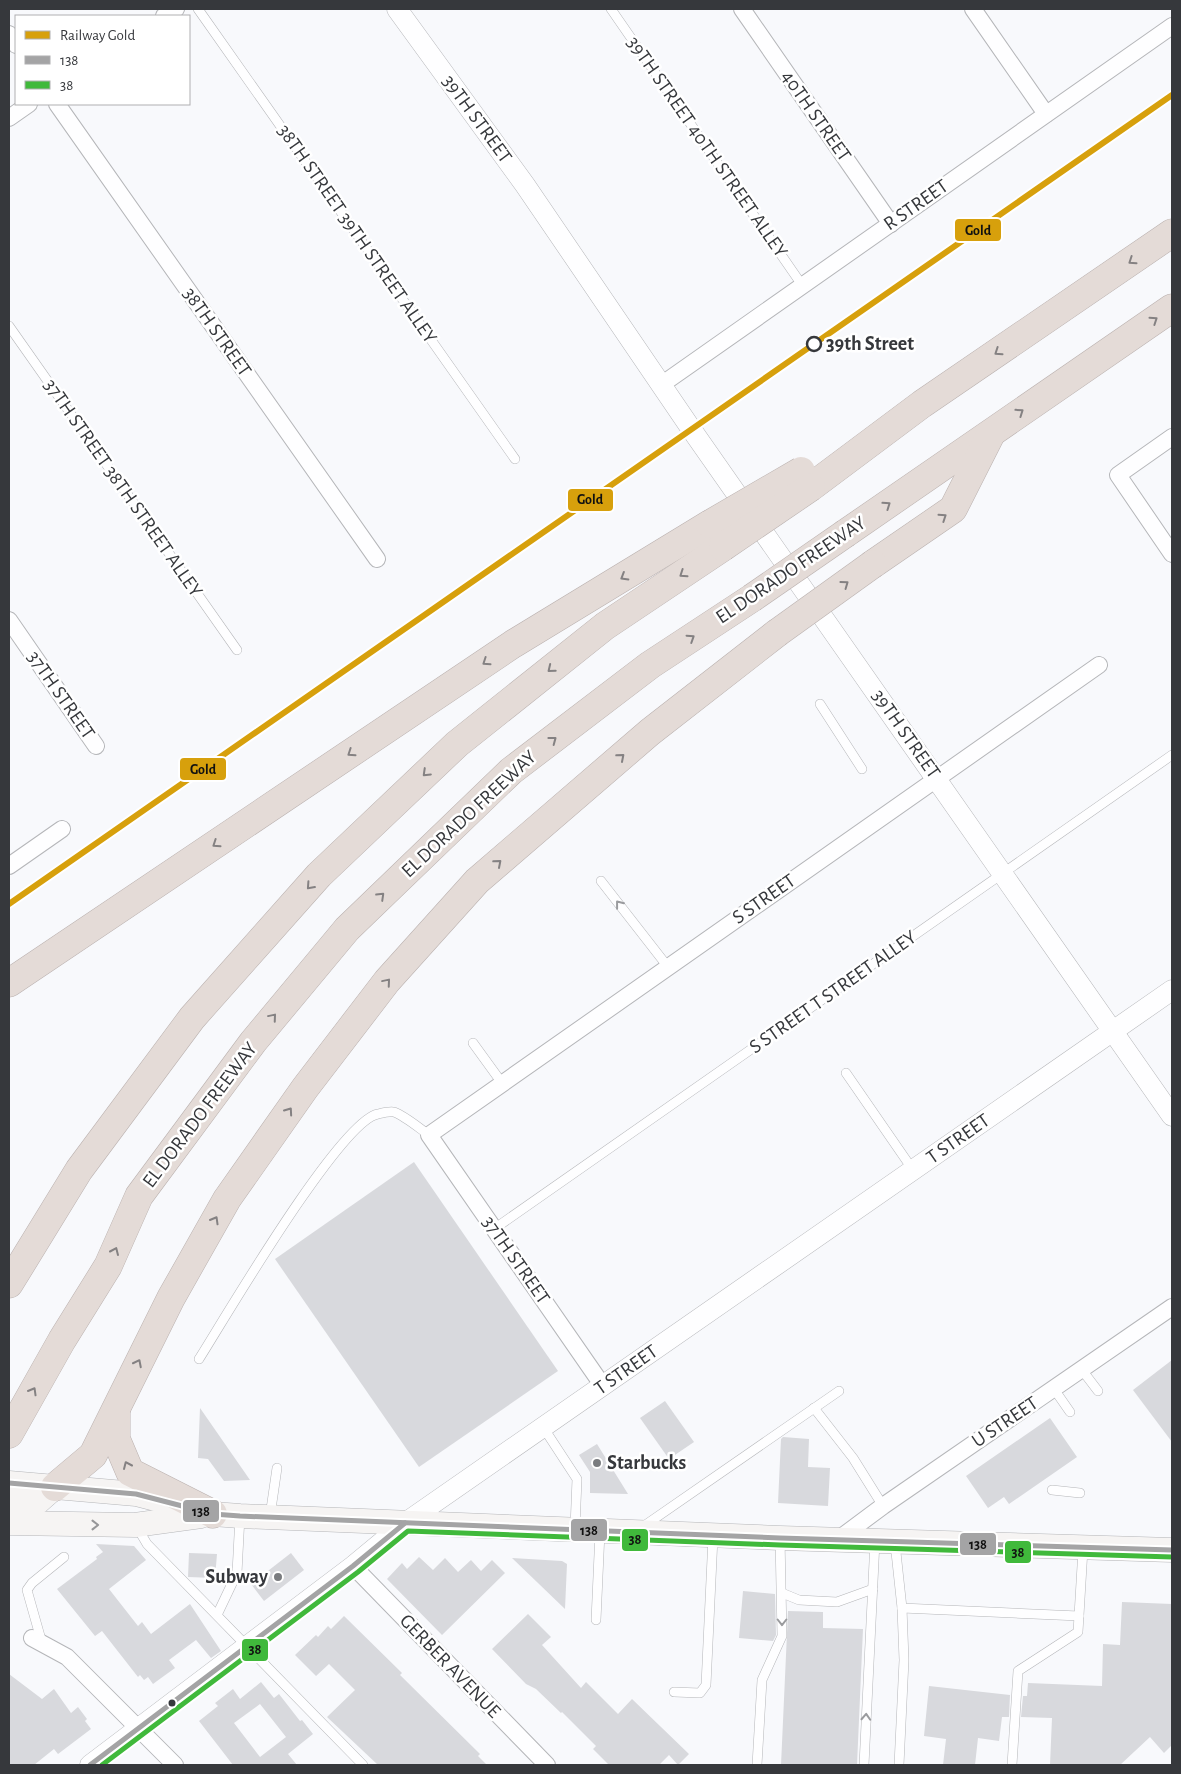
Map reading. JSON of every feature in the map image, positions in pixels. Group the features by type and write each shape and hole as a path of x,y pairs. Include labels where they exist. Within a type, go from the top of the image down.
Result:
{"highway":[{"path":"9,983 513,644 717,536 922,404 1172,233"},
{"name":"EL DORADO FREEWAY","path":"9,1434 62,1340 108,1266 139,1196 253,1042 347,929 511,771 650,665 752,598 1172,308"},
{"path":"55,1487 93,1456 116,1406 171,1298 227,1199 305,1088 387,981 478,882 650,732 777,633 953,509 992,432"},
{"path":"9,1284 79,1170 192,1018 319,876 456,744 717,536"},
{"path":"116,1406 116,1440 130,1472 213,1514"}],"main road":[{"path":"9,1482 136,1494 213,1514 240,1516 600,1529 780,1538 840,1538 1084,1547 1167,1546"},
{"path":"9,1501 38,1502 55,1487"},
{"path":"9,1523 135,1525 213,1514"}],"street":[{"name":"39TH STREET","path":"397,9 525,185 661,385 1172,1116"},
{"name":"40TH STREET","path":"742,9 891,224"},
{"path":"973,9 1046,114"},
{"name":"R STREET","path":"661,385 1172,26"},
{"path":"9,118 28,105"},
{"name":"38TH STREET","path":"58,105 377,559"},
{"path":"1172,436 1118,475 1172,554"},
{"name":"37TH STREET","path":"9,620 96,746"},
{"name":"S STREET","path":"429,1135 1099,665"},
{"path":"9,866 62,830"},
{"name":"T STREET","path":"90,1765 353,1566 405,1523 1172,990"},
{"name":"37TH STREET","path":"429,1135 603,1386"},
{"name":"U STREET","path":"840,1538 883,1506 1172,1307"},
{"name":"GERBER AVENUE","path":"353,1566 547,1765"},
{"path":"37,1641 67,1657 175,1765"}],"lane":[{"name":"38TH STREET 39TH STREET ALLEY","path":"198,9 515,459"},
{"name":"39TH STREET 40TH STREET ALLEY","path":"611,9 802,285"},
{"name":"37TH STREET 38TH STREET ALLEY","path":"9,326 237,650"},
{"path":"820,704 862,769"},
{"name":"S STREET T STREET ALLEY","path":"494,1229 1172,755"},
{"path":"601,881 668,967"},
{"path":"473,1043 502,1083"},
{"path":"846,1073 914,1170"},
{"path":"200,1359 272,1240 339,1148 359,1126 376,1114 393,1112 429,1135"},
{"path":"1082,1370 1098,1391"},
{"path":"1054,1389 1070,1412"},
{"path":"637,1531 838,1391"},
{"path":"814,1408 853,1458 883,1506"},
{"path":"543,1428 578,1479 575,1528"},
{"path":"270,1516 277,1468"},
{"path":"1052,1490 1080,1492"},
{"path":"217,1615 237,1573 240,1516"},
{"path":"135,1525 147,1544 217,1615 246,1648 363,1765"},
{"path":"596,1620 600,1529"},
{"path":"674,1692 700,1693 706,1685 713,1534"},
{"path":"757,1765 762,1680 782,1636 780,1538"},
{"path":"864,1765 873,1589 885,1540"},
{"path":"885,1540 902,1608 904,1660 899,1765"},
{"path":"1012,1765 1018,1671 1078,1632 1084,1547"},
{"path":"37,1641 27,1590 64,1557"},
{"path":"782,1593 799,1600 837,1602 873,1589"},
{"path":"902,1608 1079,1616"}],"building":[{"path":"414,1162 558,1371 419,1467 275,1259"},
{"path":"1172,1360 1172,1442 1133,1390"},
{"path":"665,1401 694,1442 669,1459 640,1418"},
{"path":"200,1408 250,1480 224,1481 208,1459 198,1458"},
{"path":"1050,1418 1077,1457 1009,1504 1004,1497 988,1508 966,1476"},
{"path":"783,1437 809,1439 808,1467 830,1468 828,1506 778,1503 781,1439"},
{"name":"Starbucks","path":"597,1444 628,1494 590,1493 590,1472 579,1455"},
{"path":"96,1544 134,1546 146,1560 109,1589 138,1626 142,1622 151,1634 190,1604 221,1651 211,1658 196,1640 169,1660 175,1668 153,1684 148,1677 144,1680 140,1675 138,1677 102,1631 95,1636 57,1589 97,1559 96,1557 103,1552"},
{"path":"189,1553 217,1554 215,1578 188,1577"},
{"name":"Subway","path":"291,1553 304,1570 264,1601 251,1584"},
{"path":"419,1557 433,1570 445,1558 458,1572 471,1560 481,1571 492,1560 505,1573 442,1635 387,1579 402,1563 407,1569"},
{"path":"512,1558 562,1561 567,1564 565,1609"},
{"path":"743,1591 775,1594 776,1635 773,1641 739,1638"},
{"path":"1122,1602 1172,1604 1172,1745 1164,1753 1150,1737 1120,1765 1050,1765 1052,1718 1021,1717 1023,1696 1027,1696 1028,1683 1102,1686 1103,1644 1120,1645"},
{"path":"788,1611 823,1612 823,1628 863,1629 857,1765 781,1765"},
{"path":"528,1614 551,1637 542,1645 581,1688 586,1682 618,1714 632,1699 689,1754 678,1765 669,1755 659,1765 609,1765 593,1749 596,1746 562,1712 536,1689 526,1684 492,1649"},
{"path":"344,1616 402,1673 400,1675 480,1754 478,1756 487,1765 378,1765 327,1717 355,1690 329,1664 316,1676 295,1655 316,1635 318,1637 328,1626 331,1629"},
{"path":"9,1674 42,1699 54,1689 71,1713 78,1707 87,1719 85,1721 91,1729 58,1754 54,1749 34,1765 9,1765"},
{"path":"261,1682 274,1698 279,1694 300,1721 302,1720 313,1734 288,1754 297,1765 233,1765 199,1721 218,1706 215,1703 233,1689 240,1699","holes":["260,1704 286,1737 260,1757 234,1723"]},
{"path":"929,1686 1010,1695 1009,1717 1002,1717 999,1741 978,1738 975,1765 943,1765 946,1739 924,1736"}],"rail line":[{"name":"Gold","path":"9,904 1172,95"}],"transit line":[{"name":"138","path":"9,1483 136,1494 213,1514 240,1516 780,1538 1172,1550"},
{"name":"138","path":"90,1765 353,1566 405,1523"},
{"name":"38","path":"102,1765 358,1572 408,1531 1172,1557"}],"place":[{"name":"39th Street","path":"814,344"},
{"name":"Starbucks","path":"597,1463"},
{"name":"Subway","path":"278,1577"}]}
